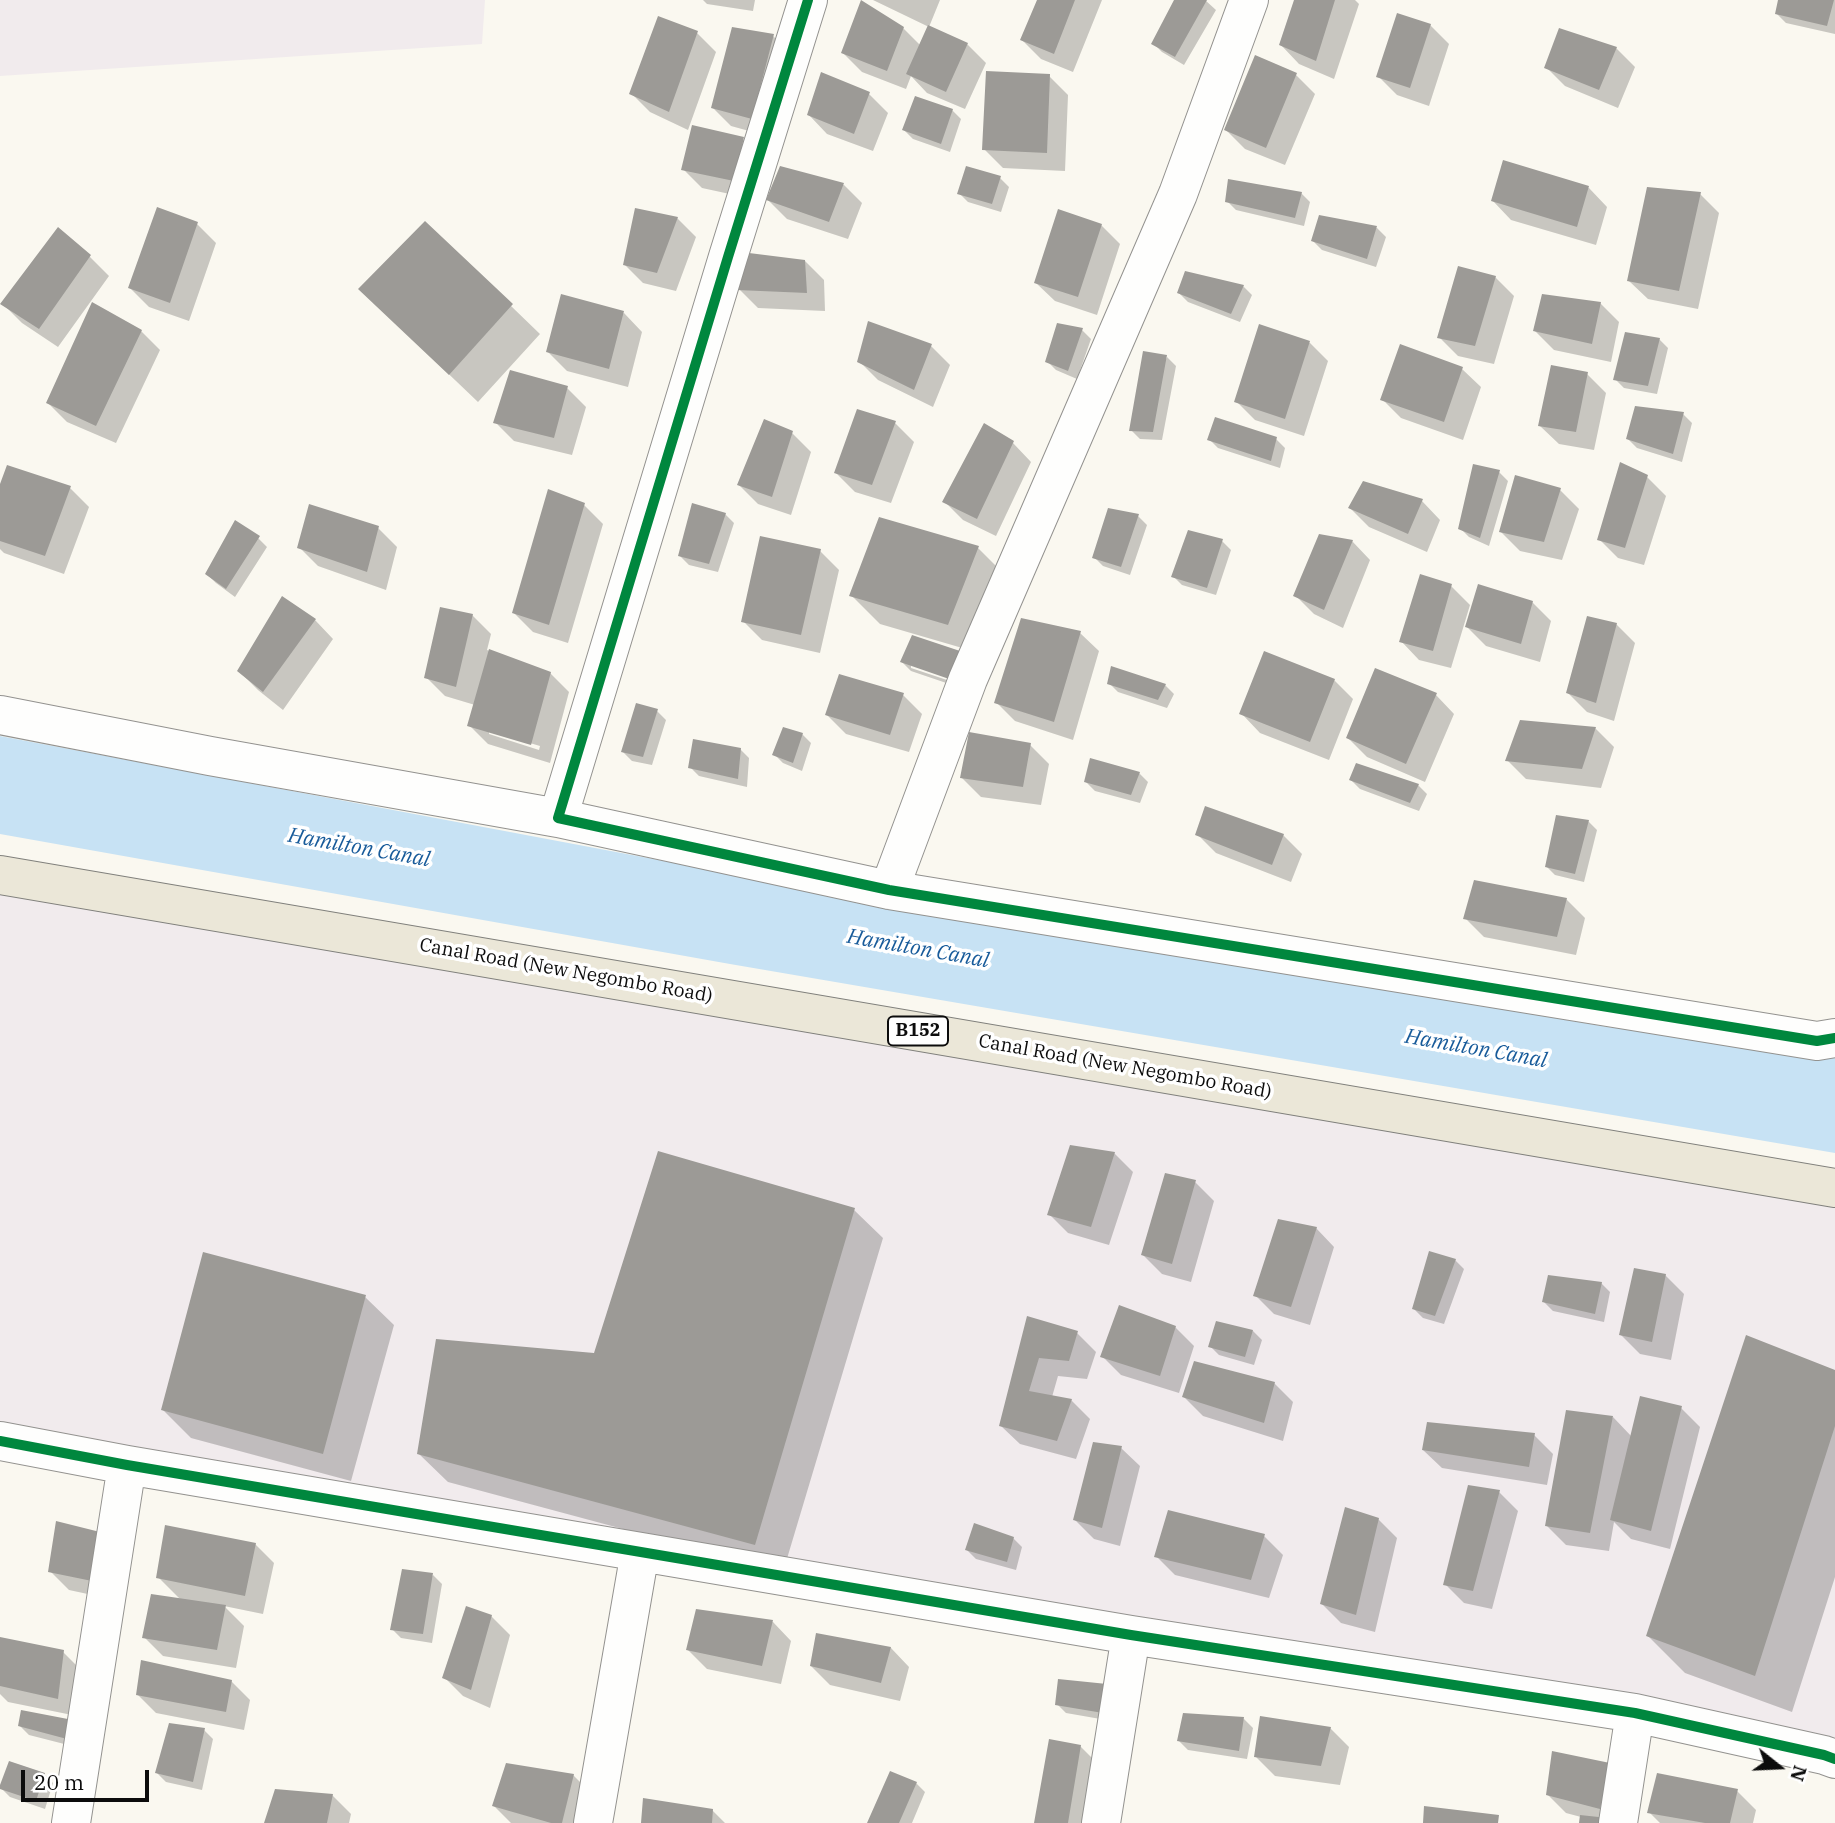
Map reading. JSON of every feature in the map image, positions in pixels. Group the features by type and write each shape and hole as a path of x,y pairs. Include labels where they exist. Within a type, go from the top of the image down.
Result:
{"main road":[{"name":"Canal Road (New Negombo Road)","path":"0,875 1835,1188"}],"street":[{"path":"558,818 808,0"},
{"path":"889,890 968,678 1178,194 1249,0"},
{"path":"0,715 210,756 558,818 889,890 1816,1041 1835,1038"},
{"path":"0,1441 127,1465 1131,1635 1635,1713 1835,1759"},
{"path":"71,1823 127,1465"},
{"path":"593,1823 639,1552"},
{"path":"1101,1823 1131,1635"},
{"path":"1618,1823 1635,1713"}],"shaded area":[{"path":"0,0 485,0 482,44 0,76"},
{"path":"0,883 1835,1197 1835,1748 0,1431"}],"water":[{"name":"Hamilton Canal","path":"0,736 988,922 1608,1027 1835,1054 1835,1153 730,964 0,834"}],"building":[{"path":"861,0 904,27 887,71 841,53"},
{"path":"1037,0 1075,0 1054,54 1020,40"},
{"path":"1174,0 1207,0 1175,57 1151,44"},
{"path":"1294,0 1335,0 1316,61 1279,45"},
{"path":"1778,0 1834,0 1827,26 1775,14"},
{"path":"1397,13 1431,24 1410,88 1376,77"},
{"path":"658,16 698,31 669,112 629,94"},
{"path":"928,25 968,43 946,92 906,74"},
{"path":"732,27 774,34 752,119 711,108"},
{"path":"1559,28 1617,47 1599,90 1544,68"},
{"path":"1255,55 1297,73 1266,148 1224,130"},
{"path":"986,71 1050,74 1047,153 982,150"},
{"path":"821,72 870,92 854,134 807,115"},
{"path":"915,96 953,109 941,144 902,130"},
{"path":"692,125 744,137 734,181 681,170"},
{"path":"1503,160 1589,186 1577,227 1491,201"},
{"path":"780,166 844,183 829,222 766,200"},
{"path":"966,166 1001,176 992,204 957,194"},
{"path":"1228,179 1302,192 1295,218 1225,202"},
{"path":"1647,187 1701,192 1679,291 1627,281"},
{"path":"157,207 198,222 170,303 128,288"},
{"path":"635,208 678,217 657,273 623,265"},
{"path":"1058,209 1102,224 1078,297 1034,283"},
{"path":"1319,215 1377,226 1367,259 1311,241"},
{"path":"425,221 513,304 449,375 358,289"},
{"path":"58,227 91,255 39,329 0,304"},
{"path":"741,252 805,260 807,293 737,290"},
{"path":"1458,266 1496,276 1475,346 1437,338"},
{"path":"1185,271 1244,285 1231,314 1177,293"},
{"path":"561,294 624,311 609,369 546,352"},
{"path":"1542,294 1601,302 1592,344 1533,331"},
{"path":"92,302 142,330 96,426 46,403"},
{"path":"868,321 932,344 914,390 857,362"},
{"path":"1057,323 1083,328 1068,371 1045,362"},
{"path":"1259,324 1310,341 1285,419 1234,402"},
{"path":"1625,332 1660,338 1648,386 1613,380"},
{"path":"1400,344 1463,367 1444,422 1380,400"},
{"path":"1143,351 1167,355 1153,432 1129,431"},
{"path":"1551,365 1588,372 1576,432 1538,426"},
{"path":"510,370 568,386 554,438 493,423"},
{"path":"1635,406 1684,412 1673,454 1626,439"},
{"path":"857,409 896,421 872,485 834,473"},
{"path":"1215,417 1277,437 1271,461 1207,440"},
{"path":"764,419 793,431 772,497 737,485"},
{"path":"984,423 1014,441 977,519 942,502"},
{"path":"1620,462 1648,475 1625,548 1597,540"},
{"path":"1473,464 1500,470 1480,538 1458,529"},
{"path":"7,465 71,486 45,556 0,541 0,484"},
{"path":"1515,475 1561,488 1544,542 1499,532"},
{"path":"1363,481 1423,499 1408,534 1348,508"},
{"path":"548,489 585,503 549,625 512,613"},
{"path":"692,503 726,513 709,564 678,556"},
{"path":"309,504 379,526 367,572 297,548"},
{"path":"1108,508 1139,514 1121,567 1092,558"},
{"path":"879,517 979,546 948,625 849,596"},
{"path":"235,520 260,536 226,589 205,574"},
{"path":"1188,530 1223,539 1207,588 1171,577"},
{"path":"1319,534 1353,540 1324,610 1293,596"},
{"path":"760,536 821,549 801,635 741,622"},
{"path":"1420,574 1452,584 1433,651 1399,642"},
{"path":"1478,584 1533,601 1521,644 1465,627"},
{"path":"282,596 316,619 263,692 237,671"},
{"path":"440,607 473,614 456,687 424,678"},
{"path":"1587,616 1617,623 1596,703 1566,693"},
{"path":"1021,618 1081,631 1054,722 994,703"},
{"path":"912,635 963,652 952,680 900,662"},
{"path":"489,649 551,672 531,745 467,726"},
{"path":"1264,651 1335,679 1310,742 1239,714"},
{"path":"1111,666 1166,684 1158,700 1107,684"},
{"path":"1375,668 1437,693 1406,764 1346,738"},
{"path":"839,674 904,693 890,735 825,715"},
{"path":"636,703 658,709 643,757 621,752"},
{"path":"1520,720 1596,727 1582,769 1505,761"},
{"path":"783,727 803,733 793,763 772,755"},
{"path":"969,732 1031,743 1023,787 960,778"},
{"path":"693,739 741,748 738,779 688,768"},
{"path":"1090,758 1140,772 1131,795 1084,782"},
{"path":"1356,763 1419,784 1410,803 1349,780"},
{"path":"1205,806 1284,834 1272,865 1195,835"},
{"path":"1556,815 1589,820 1575,874 1545,867"},
{"path":"1474,880 1567,898 1557,937 1463,919"},
{"path":"1070,1145 1115,1152 1091,1227 1047,1215"},
{"path":"658,1151 855,1208 755,1545 417,1454 436,1339 594,1353"},
{"path":"1165,1173 1196,1180 1172,1264 1141,1255"},
{"path":"1278,1219 1317,1227 1291,1307 1253,1296"},
{"path":"1429,1251 1456,1259 1435,1316 1412,1309"},
{"path":"203,1252 366,1295 323,1454 161,1410"},
{"path":"1634,1268 1666,1274 1652,1342 1619,1335"},
{"path":"1548,1275 1602,1282 1595,1314 1542,1302"},
{"path":"1119,1305 1176,1326 1160,1376 1100,1357"},
{"path":"1027,1316 1078,1331 1069,1361 1039,1358 1029,1391 1072,1399 1057,1441 999,1426"},
{"path":"1216,1321 1253,1330 1245,1357 1208,1347"},
{"path":"1746,1335 1835,1370 1835,1426 1755,1676 1646,1636"},
{"path":"1194,1361 1275,1382 1264,1423 1182,1397"},
{"path":"1640,1396 1682,1406 1651,1531 1610,1520"},
{"path":"1566,1410 1613,1416 1590,1533 1545,1526"},
{"path":"1427,1422 1535,1433 1529,1467 1422,1450"},
{"path":"1093,1442 1122,1446 1102,1528 1073,1520"},
{"path":"1468,1485 1500,1490 1473,1591 1443,1585"},
{"path":"1345,1507 1379,1518 1356,1615 1320,1604"},
{"path":"1168,1510 1265,1534 1251,1580 1154,1557"},
{"path":"56,1521 100,1532 92,1581 48,1572"},
{"path":"974,1523 1014,1537 1007,1562 965,1550"},
{"path":"165,1525 256,1543 245,1596 156,1578"},
{"path":"402,1569 433,1573 423,1634 390,1630"},
{"path":"151,1594 226,1605 217,1650 142,1638"},
{"path":"466,1606 492,1615 471,1690 442,1678"},
{"path":"696,1609 773,1620 762,1666 686,1650"},
{"path":"816,1633 891,1647 881,1683 810,1666"},
{"path":"0,1637 64,1650 58,1699 0,1686"},
{"path":"141,1660 232,1680 226,1712 136,1695"},
{"path":"1058,1679 1107,1684 1103,1713 1055,1705"},
{"path":"21,1710 73,1720 67,1739 18,1726"},
{"path":"1183,1713 1244,1717 1239,1751 1177,1741"},
{"path":"1260,1716 1331,1727 1321,1766 1254,1757"},
{"path":"169,1723 205,1728 193,1782 155,1773"},
{"path":"1049,1739 1081,1745 1068,1823 1034,1823"},
{"path":"1552,1751 1610,1763 1600,1809 1546,1795"},
{"path":"9,1761 45,1773 36,1801 0,1789"},
{"path":"506,1763 574,1774 562,1823 551,1823 492,1806"},
{"path":"890,1771 917,1782 899,1823 867,1823"},
{"path":"1657,1773 1738,1789 1730,1823 1705,1823 1647,1813"},
{"path":"275,1789 333,1794 327,1823 264,1823"},
{"path":"643,1798 713,1809 712,1823 641,1823"},
{"path":"1424,1806 1499,1815 1498,1823 1423,1823"},
{"path":"1580,1815 1608,1818 1608,1823 1579,1823"}],"cycle path":[{"path":"808,0 558,818 889,890 1817,1041 1835,1038"},
{"path":"0,1441 127,1465 1131,1635 1635,1713 1835,1759"}]}
